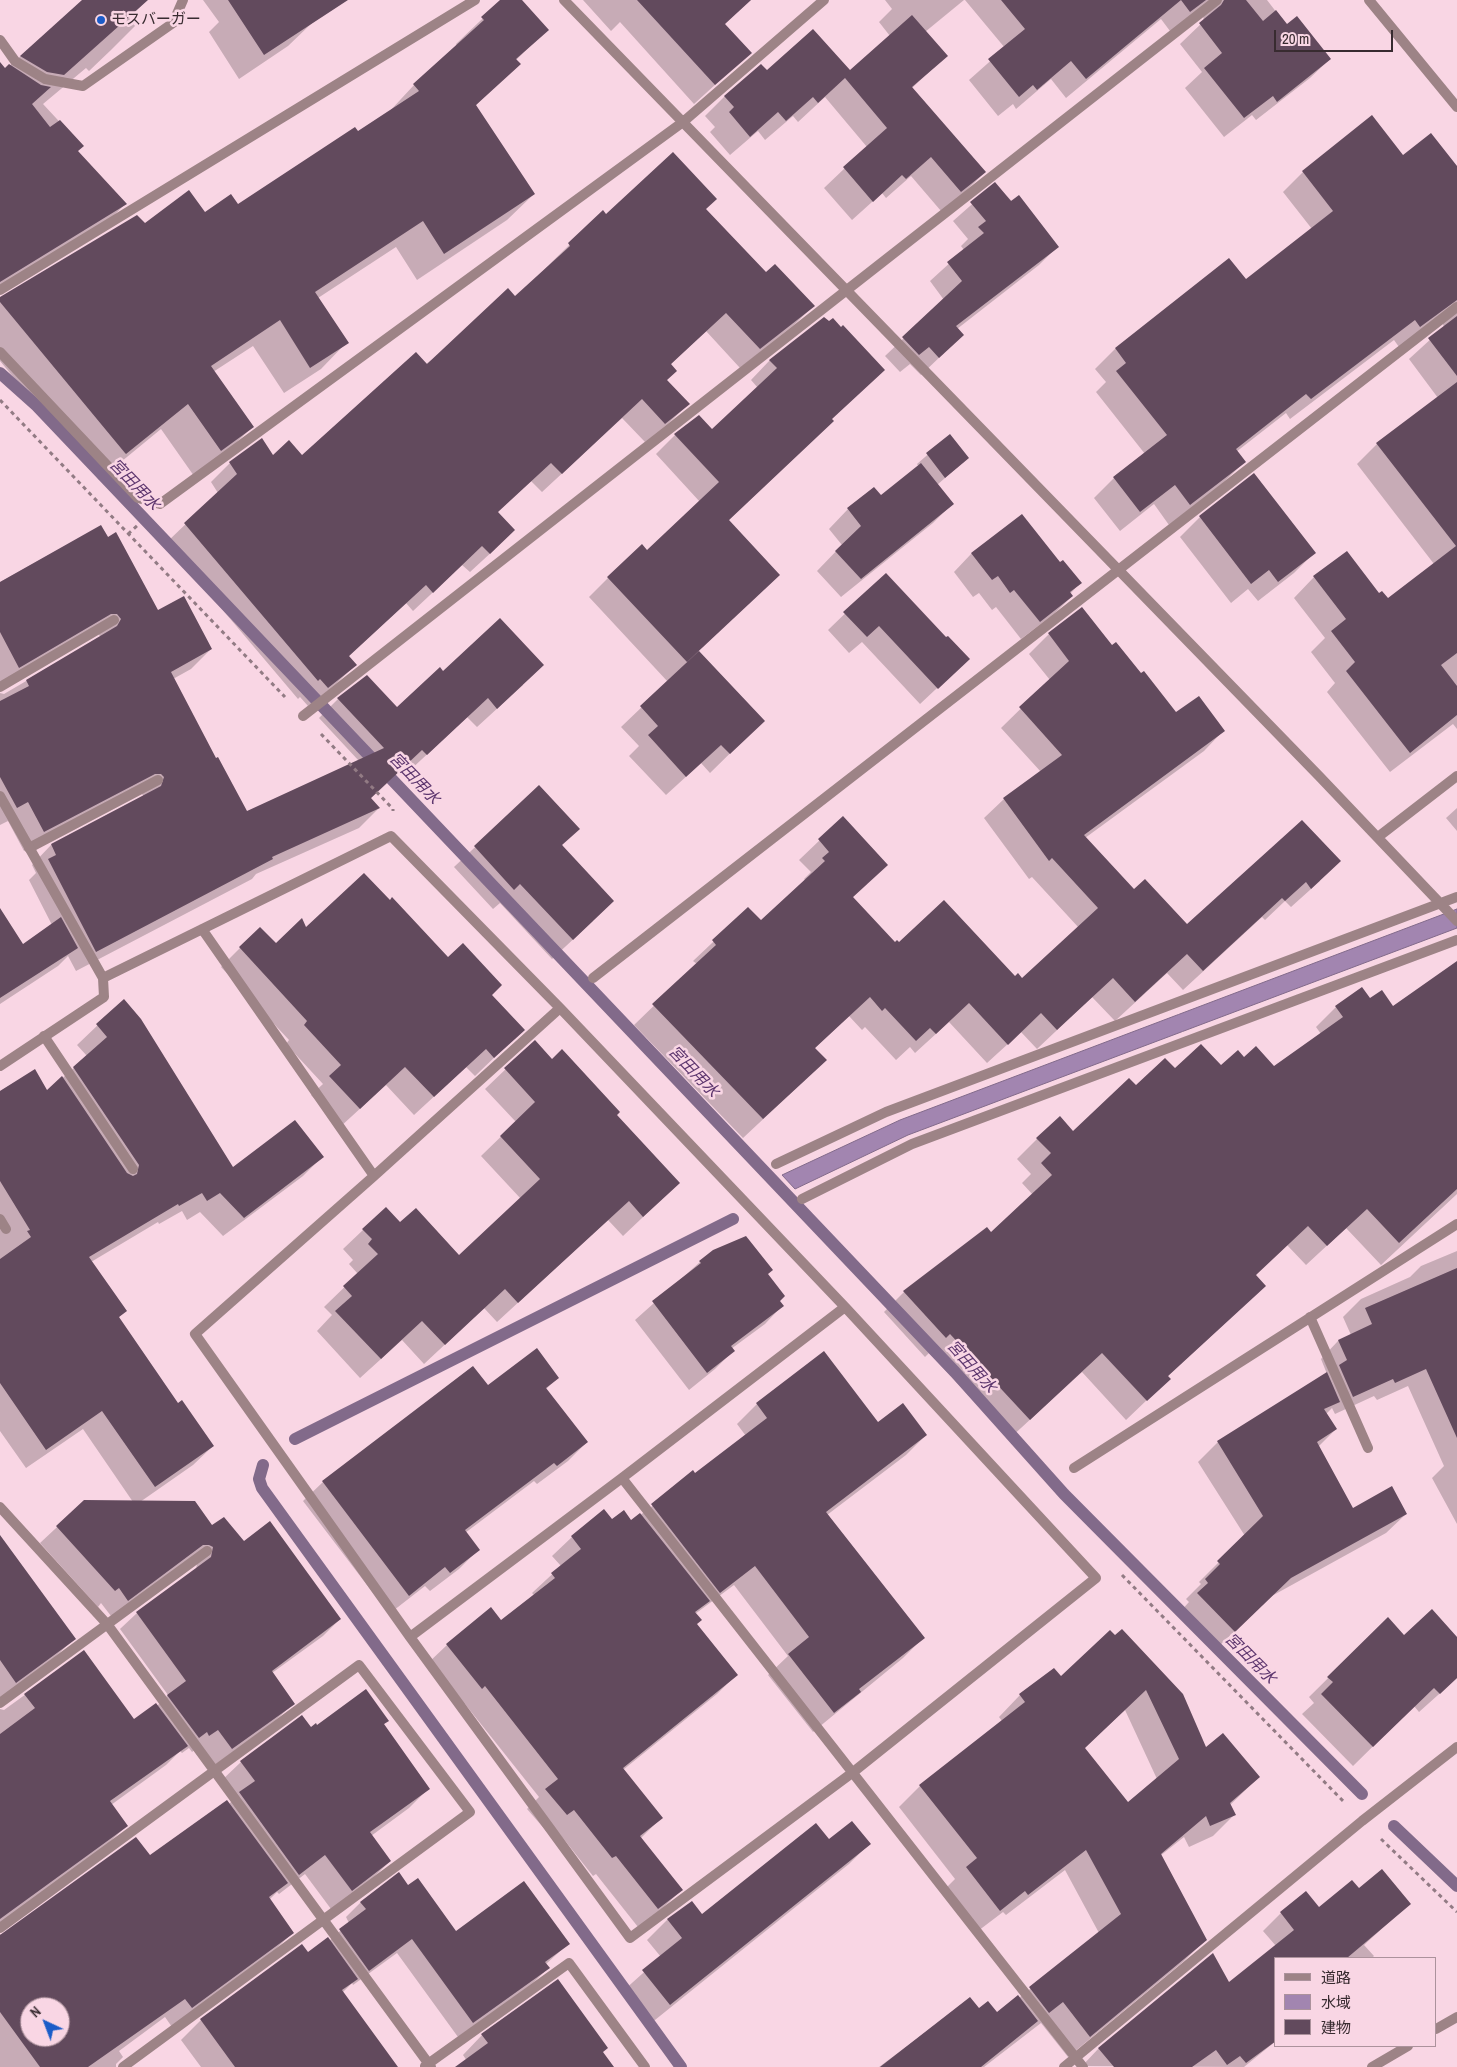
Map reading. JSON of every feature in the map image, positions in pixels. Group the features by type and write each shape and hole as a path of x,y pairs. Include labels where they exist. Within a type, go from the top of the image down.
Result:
{"street":[{"path":"0,40 15,61 45,79 83,86 173,23 183,0"},
{"path":"0,290 475,0"},
{"path":"564,0 1378,837 1457,921"},
{"path":"0,352 138,498 160,504 683,122 824,0"},
{"path":"303,716 1217,0"},
{"path":"1369,0 1457,108"},
{"path":"593,978 1457,307"},
{"path":"0,686 114,620"},
{"path":"1378,837 1457,776"},
{"path":"29,848 158,780"},
{"path":"0,796 102,978 104,997 0,1066"},
{"path":"102,978 391,836 560,1008 846,1307 1096,1578 852,1773 630,1938 410,1637 195,1334 560,1008"},
{"path":"776,1164 886,1112 1457,897"},
{"path":"202,930 374,1176"},
{"path":"802,1199 912,1144 1457,940"},
{"path":"44,1036 132,1169"},
{"path":"0,1219 6,1229"},
{"path":"1074,1468 1457,1224"},
{"path":"410,1637 846,1307"},
{"path":"1310,1317 1368,1448"},
{"path":"622,1478 1083,2067"},
{"path":"0,1507 108,1624 428,2066 569,1963 645,2067"},
{"path":"0,1703 207,1551"},
{"path":"0,1928 359,1665 470,1812 123,2067"},
{"path":"1064,2067 1362,1821 1457,1747"},
{"path":"1437,2028 1457,2017"},
{"path":"1372,2067 1406,2047"}],"path":[{"path":"0,400 393,809 391,836"},
{"path":"128,534 135,528"},
{"path":"1096,1578 1122,1575 1362,1821 1457,1912"}],"water":[{"path":"1457,909 1457,928 908,1135 795,1189 782,1175 900,1120"}],"building":[{"path":"82,0 148,0 64,75 47,72 20,56"},
{"path":"228,0 348,0 264,55"},
{"path":"500,0 522,0 549,30 516,59 521,64 476,105 535,194 444,254 423,221 315,292 349,343 310,368 280,320 211,366 254,427 221,451 188,404 126,454 0,302 0,297 137,215 145,223 189,190 205,212 231,194 238,204 355,127 358,131 419,91 413,84 484,20 481,17"},
{"path":"637,0 751,0 725,24 752,53 715,85"},
{"path":"1001,0 1181,0 1086,79 1071,61 1037,90 1033,85 1019,97 988,59 1025,29"},
{"path":"1181,0 1206,0 1190,12"},
{"path":"1224,0 1246,0 1263,21 1276,10 1287,24 1297,16 1331,59 1277,102 1273,96 1244,118 1204,68 1222,53 1199,23 1221,5"},
{"path":"912,15 948,56 912,87 986,172 961,192 931,157 906,179 902,175 873,202 843,167 887,128 845,78 818,103 813,97 786,121 778,112 750,137 729,112 734,107 724,96 761,64 767,70 813,29 850,70"},
{"path":"0,62 5,68 9,64 41,85 51,87 32,104 50,127 60,120 84,146 78,151 127,204 0,282"},
{"path":"1372,115 1403,155 1431,133 1457,166 1457,300 1420,327 1415,320 1311,399 1306,394 1236,449 1246,462 1190,505 1175,485 1140,512 1113,477 1167,435 1116,371 1126,363 1115,348 1229,258 1246,279 1333,211 1302,171"},
{"path":"673,152 717,199 706,209 766,272 775,264 815,306 760,349 726,313 671,364 677,371 667,380 690,404 665,424 642,399 562,474 551,463 498,512 515,530 490,554 482,546 433,593 426,585 349,656 357,665 328,688 320,679 318,681 184,523 237,474 229,462 262,438 273,455 289,440 302,455 416,352 427,364 508,288 515,296 570,246 568,243 603,210 606,214"},
{"path":"995,182 1011,201 1019,195 1059,247 956,326 964,335 939,358 929,347 919,355 902,337 962,281 947,262 984,233 978,227 986,221 970,202"},
{"path":"1457,316 1457,376 1428,338"},
{"path":"824,317 829,321 833,318 841,327 843,325 885,370 729,520 780,575 687,662 607,577 642,544 647,550 719,482 674,434 699,415 712,429 777,368 769,360"},
{"path":"1457,382 1457,653 1441,665 1457,686 1457,715 1410,753 1346,671 1355,662 1331,631 1346,619 1313,576 1347,551 1379,593 1382,591 1388,598 1456,546 1376,443"},
{"path":"950,434 969,458 945,478 926,453"},
{"path":"921,463 954,504 861,579 835,551 861,526 847,508 874,487 881,495"},
{"path":"1254,473 1316,553 1278,582 1269,570 1251,584 1199,516"},
{"path":"1022,514 1060,562 1063,560 1082,583 1070,592 1073,596 1040,622 1014,590 1010,593 998,576 992,580 971,553"},
{"path":"101,525 108,537 116,532 158,610 184,596 212,649 171,672 216,758 218,757 247,811 384,748 337,698 367,675 397,707 440,667 443,671 500,618 544,665 497,709 488,698 427,755 422,750 371,798 380,808 272,857 273,859 96,952 48,859 56,855 51,844 161,786 164,777 161,774 155,774 44,832 28,802 17,808 0,777 0,701 29,686 26,680 117,626 121,619 117,614 111,614 19,668 0,632 0,582"},
{"path":"886,573 946,637 948,636 970,659 938,689 879,626 867,637 843,612"},
{"path":"1082,607 1112,645 1116,642 1141,673 1144,671 1176,712 1199,696 1225,731 1084,835 1134,889 1145,879 1187,924 1302,820 1341,861 1311,889 1306,882 1285,901 1282,898 1203,971 1187,954 1135,1002 1113,978 1057,1030 1041,1013 1008,1045 969,1003 936,1034 930,1028 916,1041 885,1008 882,1011 870,997 815,1048 827,1060 763,1119 652,1004 716,945 712,940 748,907 761,920 825,861 822,858 829,852 818,839 843,816 888,865 853,897 895,942 897,940 899,942 944,900 1015,976 1018,973 1022,978 1098,908 1052,858 1049,861 1003,798 1062,755 1019,707 1069,661 1048,633"},
{"path":"699,651 765,721 730,754 721,745 686,777 648,735 658,726 640,706"},
{"path":"539,785 580,829 562,845 614,901 573,940 520,884 514,890 474,846"},
{"path":"364,873 390,900 392,897 448,957 463,943 502,985 492,995 525,1030 494,1058 486,1049 434,1097 405,1067 360,1109 329,1076 341,1065 304,1025 307,1021 239,947 260,927 276,943 302,918 306,927"},
{"path":"0,908 23,944 61,917 78,948 0,998"},
{"path":"1457,961 1457,1189 1399,1243 1367,1209 1327,1246 1308,1226 1256,1275 1266,1286 1168,1376 1171,1379 1147,1401 1102,1353 1030,1420 950,1334 946,1338 903,1291 987,1227 991,1232 1052,1175 1041,1163 1051,1153 1036,1138 1060,1116 1073,1131 1129,1078 1136,1085 1165,1058 1175,1068 1201,1044 1221,1065 1238,1050 1244,1057 1256,1046 1274,1066 1343,1017 1335,1006 1362,987 1370,998 1382,990 1393,1006"},
{"path":"124,999 141,1019 233,1167 295,1120 324,1157 244,1218 220,1193 207,1201 202,1193 179,1206 178,1204 89,1257 127,1311 119,1317 178,1403 182,1400 214,1446 155,1487 102,1411 46,1450 0,1383 0,1259 31,1237 27,1231 30,1230 0,1181 0,1091 35,1069 47,1090 62,1076 127,1173 133,1176 137,1174 139,1165 73,1067 107,1037 96,1024"},
{"path":"535,1040 552,1059 562,1049 620,1112 617,1115 680,1183 643,1217 629,1201 518,1303 505,1289 445,1345 422,1321 381,1359 335,1311 352,1296 343,1286 378,1254 368,1244 372,1239 362,1229 386,1207 400,1222 416,1208 459,1255 540,1179 500,1136 535,1102 504,1068"},
{"path":"746,1236 773,1270 768,1274 785,1296 780,1301 784,1306 731,1346 735,1351 707,1373 652,1301 701,1263 699,1261 713,1250"},
{"path":"1457,1268 1457,1438 1426,1369 1395,1383 1393,1379 1353,1397 1339,1365 1347,1360 1338,1340 1372,1324 1365,1308"},
{"path":"537,1348 559,1378 546,1388 588,1442 557,1466 554,1463 465,1530 480,1550 450,1573 445,1567 409,1596 322,1481 473,1366 488,1385"},
{"path":"824,1351 878,1422 903,1403 927,1435 826,1512 925,1638 859,1689 861,1692 834,1713 788,1654 809,1637 755,1566 720,1593 651,1504 693,1470 695,1473 767,1418 756,1403"},
{"path":"1327,1372 1340,1402 1324,1409 1337,1429 1317,1442 1353,1508 1392,1486 1407,1514 1291,1578 1235,1632 1197,1593 1208,1583 1205,1579 1220,1564 1217,1561 1263,1516 1217,1441"},
{"path":"84,1500 195,1501 212,1525 224,1517 244,1541 270,1521 341,1619 272,1671 295,1704 232,1749 218,1730 209,1736 207,1732 199,1738 167,1695 186,1681 136,1612 211,1557 213,1547 203,1545 128,1601 119,1588 115,1591 56,1526"},
{"path":"604,1509 612,1519 624,1510 631,1520 640,1513 710,1601 695,1612 702,1620 697,1624 738,1675 623,1768 663,1818 640,1836 683,1890 658,1909 616,1856 612,1858 574,1810 567,1815 545,1789 558,1779 485,1686 482,1689 446,1644 491,1607 501,1620 555,1578 551,1573 581,1549 571,1536"},
{"path":"0,1535 76,1639 16,1683 0,1660"},
{"path":"1432,1609 1457,1637 1457,1678 1440,1694 1434,1688 1373,1747 1321,1694 1333,1682 1327,1677 1388,1617 1404,1635"},
{"path":"1122,1629 1183,1694 1206,1747 1223,1733 1260,1777 1230,1803 1236,1815 1210,1826 1206,1816 1161,1854 1207,1940 1090,2037 1063,2002 1049,2013 1029,1987 1121,1914 1086,1850 1028,1895 1025,1891 1000,1911 966,1867 977,1858 919,1785 1025,1702 1019,1694 1054,1668 1061,1676 1110,1630 1115,1635","holes":["1146,1690 1179,1759 1128,1802 1085,1748"]},
{"path":"84,1650 134,1719 156,1703 188,1746 110,1801 128,1826 0,1919 0,1734 35,1708 24,1694"},
{"path":"366,1689 389,1721 384,1724 430,1789 370,1832 391,1861 352,1891 325,1855 299,1875 239,1792 255,1781 240,1761 302,1715 311,1727 316,1723 317,1725"},
{"path":"227,1800 288,1883 269,1897 294,1933 192,2008 185,1999 88,2067 40,2067 25,2047 70,2047 70,1997 20,1997 20,2040 0,2012 0,1935 136,1837 150,1855"},
{"path":"852,1821 871,1844 670,2005 642,1970 682,1938 667,1919 692,1901 702,1914 816,1823 829,1839"},
{"path":"1382,1869 1411,1904 1348,1957 1274,1957 1274,2042 1246,2063 1240,2056 1227,2065 1216,2050 1192,2067 1114,2067 1098,2048 1213,1953 1229,1982 1294,1930 1280,1912 1306,1891 1319,1907 1352,1880 1359,1888"},
{"path":"399,1872 408,1885 418,1878 456,1931 524,1881 570,1944 545,1962 550,1968 473,2023 412,1939 369,1971 339,1929 366,1909 360,1902"},
{"path":"328,1937 358,1979 342,1990 398,2067 235,2067 200,2019 302,1944 308,1952"},
{"path":"558,1979 608,2048 603,2052 614,2067 455,2067 488,2043 481,2034"},
{"path":"1018,1995 1038,2021 981,2067 880,2067 970,1997 979,2008 988,2001 997,2012"}],"waterway":[{"name":"宮田用水","path":"0,373 37,406 955,1372 1064,1494 1362,1794"},
{"path":"295,1439 733,1219"},
{"path":"263,1465 259,1479 262,1488 681,2067"},
{"name":"宮田用水","path":"1394,1826 1457,1886"}],"place":[{"name":"モスバーガー","path":"101,20"}]}
